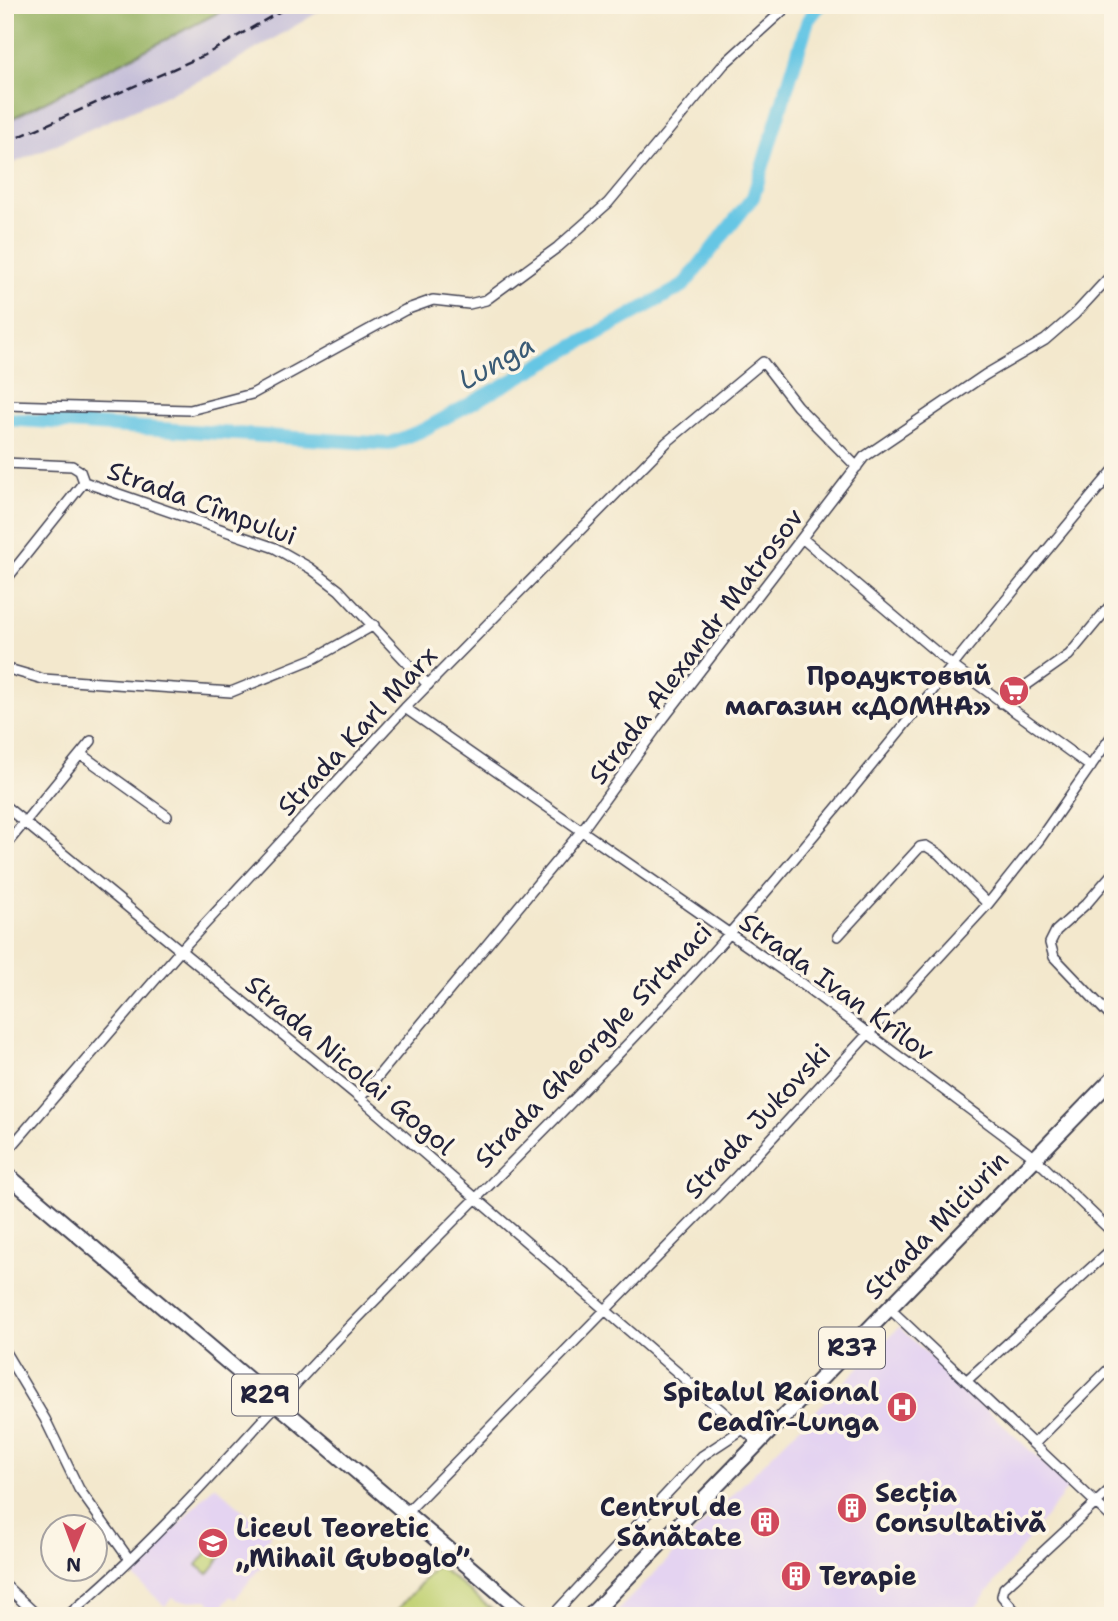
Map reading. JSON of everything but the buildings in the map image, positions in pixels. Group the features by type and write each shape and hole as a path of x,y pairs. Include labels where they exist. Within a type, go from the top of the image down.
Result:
{"main road":[{"name":"Strada Miciurin","path":"590,1616 1113,1078"},
{"name":"R29","path":"5,1173 527,1616"}],"street":[{"path":"5,405 190,410 252,394 405,310 433,300 470,303 486,300 558,247 608,203 724,64 789,5"},
{"name":"Strada Alexandr Matrosov","path":"360,1098 583,829 670,709 857,467 877,446 1045,340 1075,314 1113,273"},
{"name":"Strada Karl Marx","path":"5,1154 180,951 405,708 667,442 763,362 797,406 857,467"},
{"name":"Strada Cîmpului","path":"5,463 62,463 76,468 84,482 275,548 310,568 339,590 428,685"},
{"name":"Strada Gheorghe Sîrtmaci","path":"67,1616 129,1559 474,1198 594,1080 729,934 954,667 1113,471"},
{"path":"5,581 84,482"},
{"path":"803,539 954,667 1091,767"},
{"path":"1001,703 1069,655 1113,602"},
{"path":"5,668 43,679 231,692 315,658 374,625"},
{"name":"Strada Ivan Krîlov","path":"405,708 583,829 802,984 1035,1158 1113,1233"},
{"name":"Strada Jukovski","path":"405,1514 735,1178 988,904 1039,840 1113,734"},
{"path":"5,846 82,755 90,741"},
{"path":"82,755 167,816"},
{"name":"Strada Nicolai Gogol","path":"5,806 360,1098 759,1443"},
{"path":"838,936 920,847 926,846 939,854 988,904"},
{"path":"1113,873 1087,903 1056,931 1050,943 1054,957 1113,1019"},
{"path":"966,1381 1113,1248"},
{"path":"890,1309 1113,1519"},
{"path":"5,1352 45,1419 79,1489 129,1559"},
{"path":"1035,1443 1113,1365"},
{"path":"552,1616 702,1456 743,1429"},
{"path":"1019,1616 1002,1596 1004,1588 1113,1487"},
{"path":"5,1585 38,1616"}],"shaded area":[{"path":"83,5 330,5 216,73 5,167 5,48"},
{"name":"Spitalul Raional Ceadîr-Lunga","path":"899,1327 1069,1487 969,1616 612,1616"},
{"name":"Liceul Teoretic „Mihail Guboglo”","path":"215,1485 271,1535 259,1552 267,1559 235,1599 231,1596 220,1610 207,1600 178,1601 173,1597 165,1606 135,1578 135,1571"}],"green space":[{"path":"5,5 233,5 5,122"},
{"path":"216,1541 227,1549 208,1574 197,1565"},
{"path":"437,1565 500,1616 392,1616"}],"waterway":[{"name":"Lunga","path":"5,419 389,444 423,430 683,286 753,197 808,20 820,5"}],"railway":[{"path":"5,143 205,55 291,5"}],"place":[{"name":"Продуктовый магазин «ДОМНА»","path":"1014,691"},
{"name":"Spitalul Raional Ceadîr-Lunga","path":"902,1407"},
{"name":"Secția Consultativă","path":"852,1508"},
{"name":"Centrul de Sănătate","path":"765,1522"},
{"name":"Liceul Teoretic „Mihail Guboglo”","path":"213,1543"},
{"name":"Terapie","path":"796,1576"}]}
